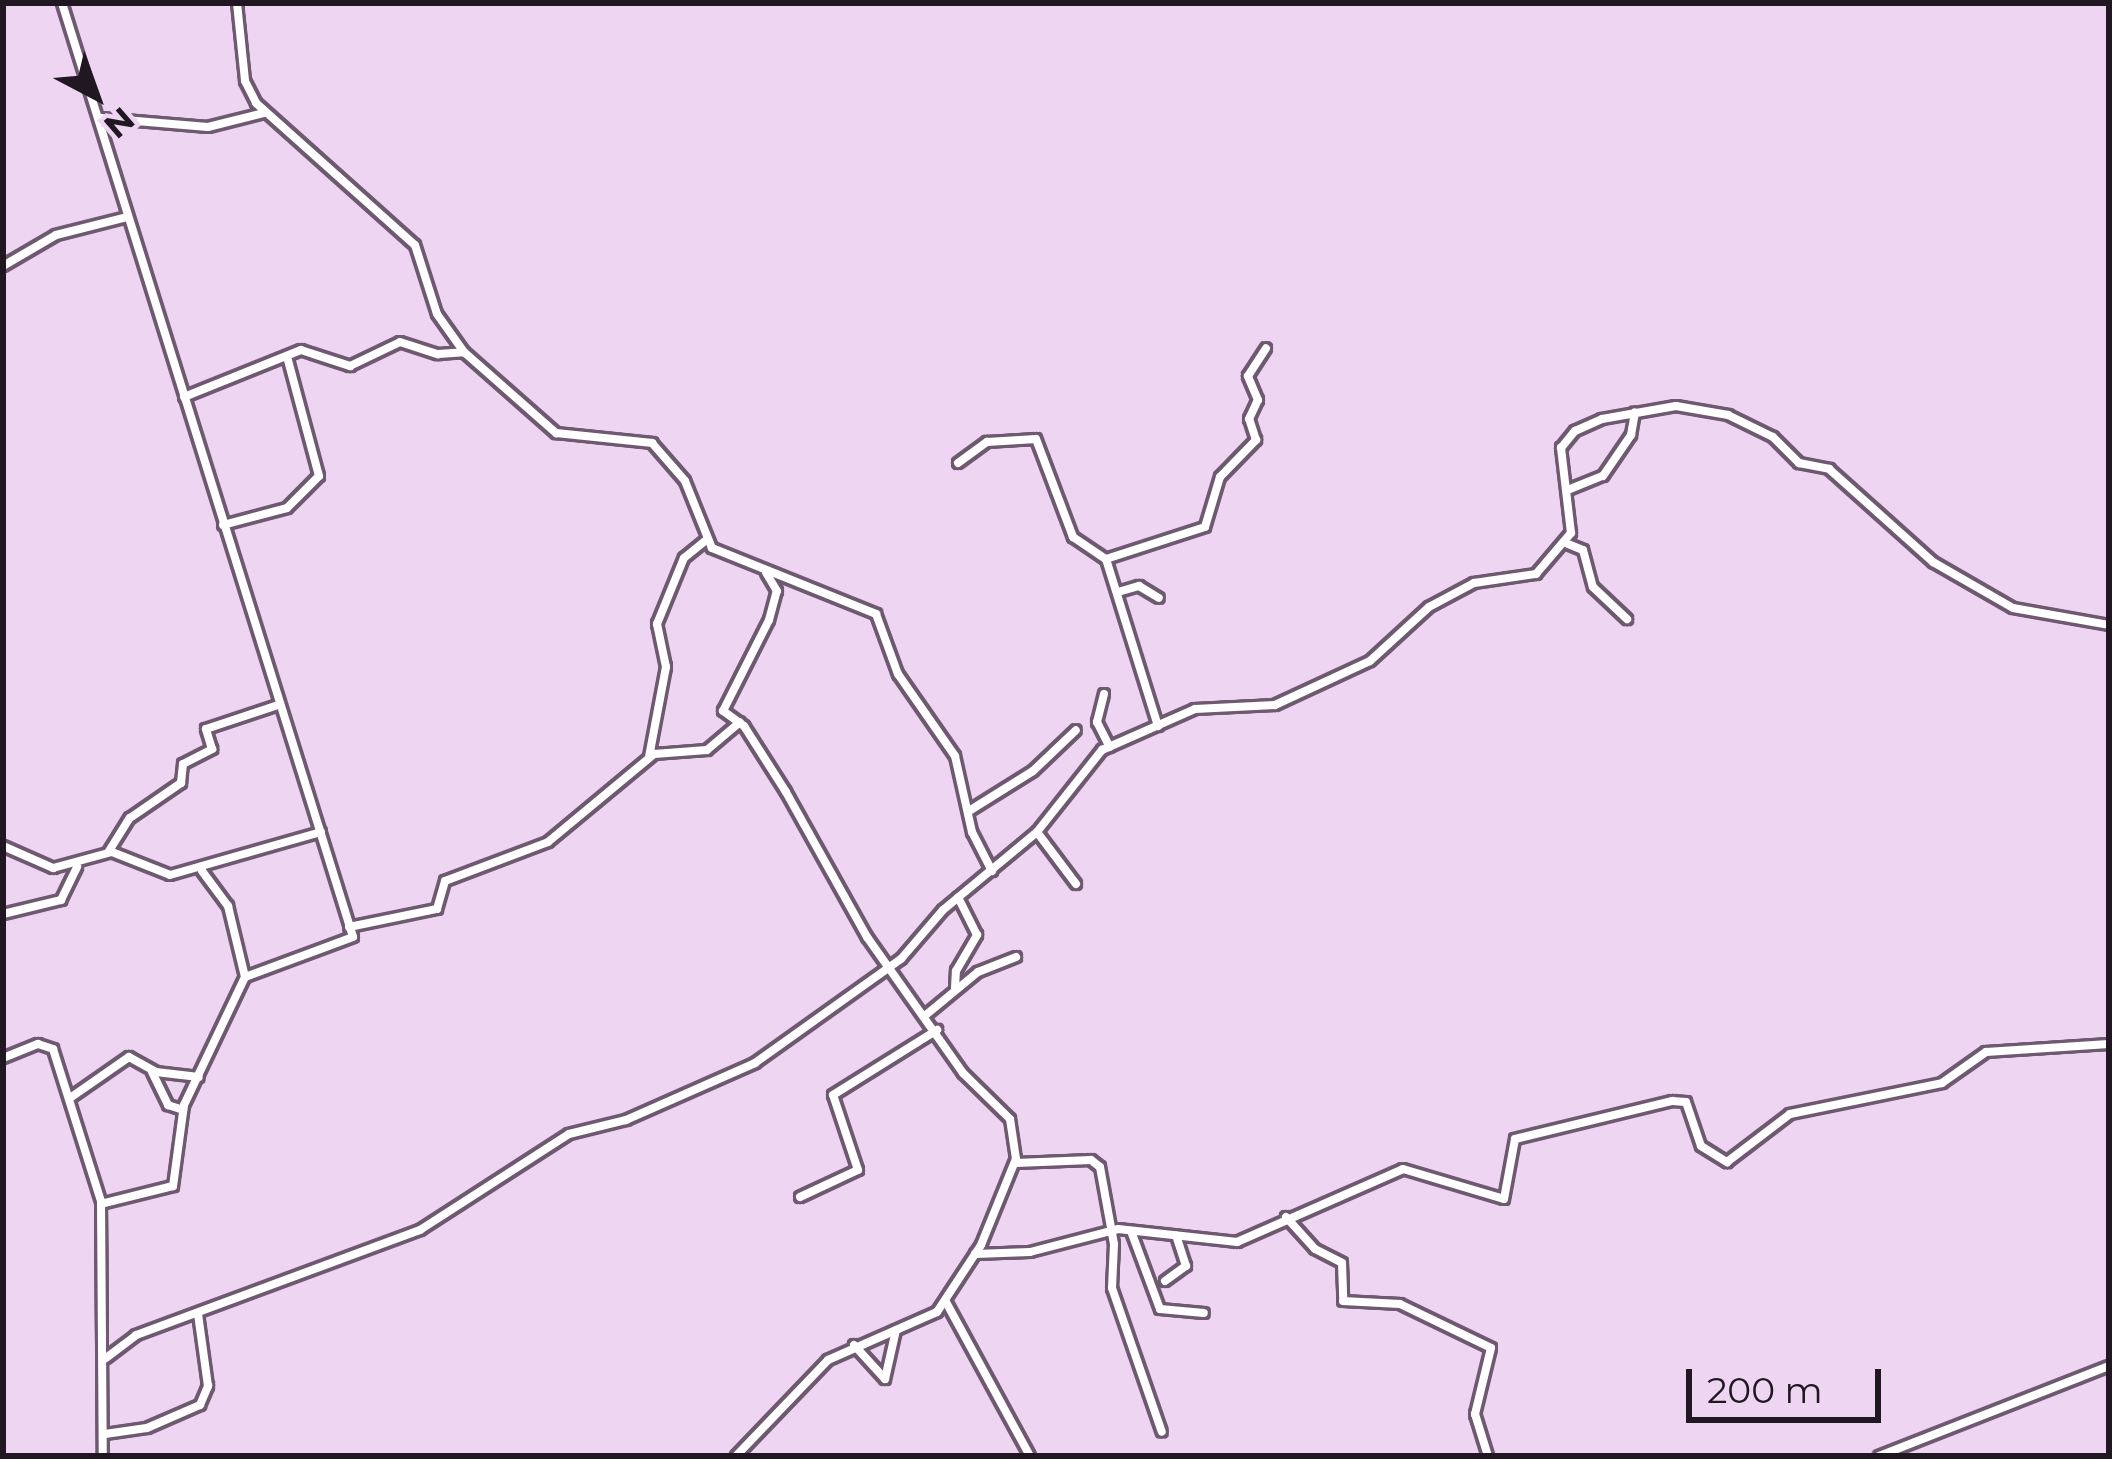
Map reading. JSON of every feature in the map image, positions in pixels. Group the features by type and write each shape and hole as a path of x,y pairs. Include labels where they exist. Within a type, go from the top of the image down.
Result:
{"street":[{"path":"62,3 349,928 347,945 245,976"},
{"path":"237,3 244,81 264,113 356,185 415,245 437,314 464,352 556,433 652,443 685,481 705,541 810,592 846,596 876,614 898,674 953,752 992,871"},
{"path":"103,124 208,127 264,113"},
{"path":"3,266 56,236 127,217"},
{"path":"184,398 288,360 301,350 350,366 400,342 438,354 464,352"},
{"path":"1106,559 1205,527 1220,477 1256,440 1249,419 1258,400 1248,376 1265,348"},
{"path":"223,525 287,508 319,476 288,360"},
{"path":"106,1358 136,1335 342,1253 410,1235 569,1134 730,1076 890,969 958,896 1036,832 1093,757 1196,709 1275,705 1370,661 1429,608 1474,583 1536,574 1568,544 1567,439 1583,426 1635,412 1710,409 1742,421 1773,436 1798,463 1829,469 1933,562 2013,608 2109,625"},
{"path":"1570,489 1603,476 1631,435 1635,412"},
{"path":"958,463 987,442 1036,439 1072,535 1106,559 1158,726"},
{"path":"649,757 666,667 657,624 684,558 705,541"},
{"path":"1568,544 1583,550 1597,594 1627,619"},
{"path":"736,1456 805,1380 854,1345 923,1322 946,1302 975,1254 1016,1163 1010,1119 963,1073 927,1014 890,969 740,722 723,707 768,623 777,591 765,572"},
{"path":"1118,592 1138,586 1159,598"},
{"path":"1104,694 1097,722 1111,747"},
{"path":"3,846 42,866 77,867 108,853 130,818 181,784 183,764 212,749 206,729 278,705"},
{"path":"349,928 437,909 445,881 561,834 585,818 600,792 649,757 707,750 740,722"},
{"path":"970,811 1033,771 1076,730"},
{"path":"108,853 163,874 202,871 321,832"},
{"path":"1036,832 1076,884"},
{"path":"3,914 61,900 77,867"},
{"path":"101,1204 173,1186 183,1110 245,976 228,906 202,871"},
{"path":"955,988 956,970 977,935 958,896"},
{"path":"927,1014 955,988 1016,957"},
{"path":"800,1197 858,1170 836,1092 937,1030"},
{"path":"3,1058 46,1043 65,1069 101,1204 106,1358 103,1456"},
{"path":"975,1254 1030,1252 1112,1229 1237,1242 1286,1217 1362,1192 1402,1168 1504,1199 1515,1139 1672,1100 1686,1102 1701,1146 1727,1162 1790,1114 1942,1083 1986,1052 2109,1043"},
{"path":"70,1098 121,1059 151,1070 199,1077"},
{"path":"151,1070 168,1105 183,1110"},
{"path":"1016,1163 1097,1163 1112,1229 1112,1288 1162,1432"},
{"path":"1286,1217 1315,1249 1342,1263 1343,1301 1400,1304 1491,1348 1475,1414 1488,1456"},
{"path":"1130,1229 1160,1310 1204,1313"},
{"path":"1165,1281 1186,1266 1175,1236"},
{"path":"946,1302 1030,1456"},
{"path":"105,1434 147,1428 200,1405 208,1382 198,1314"},
{"path":"854,1345 885,1379 896,1329"},
{"path":"1886,1455 2109,1366"}]}
